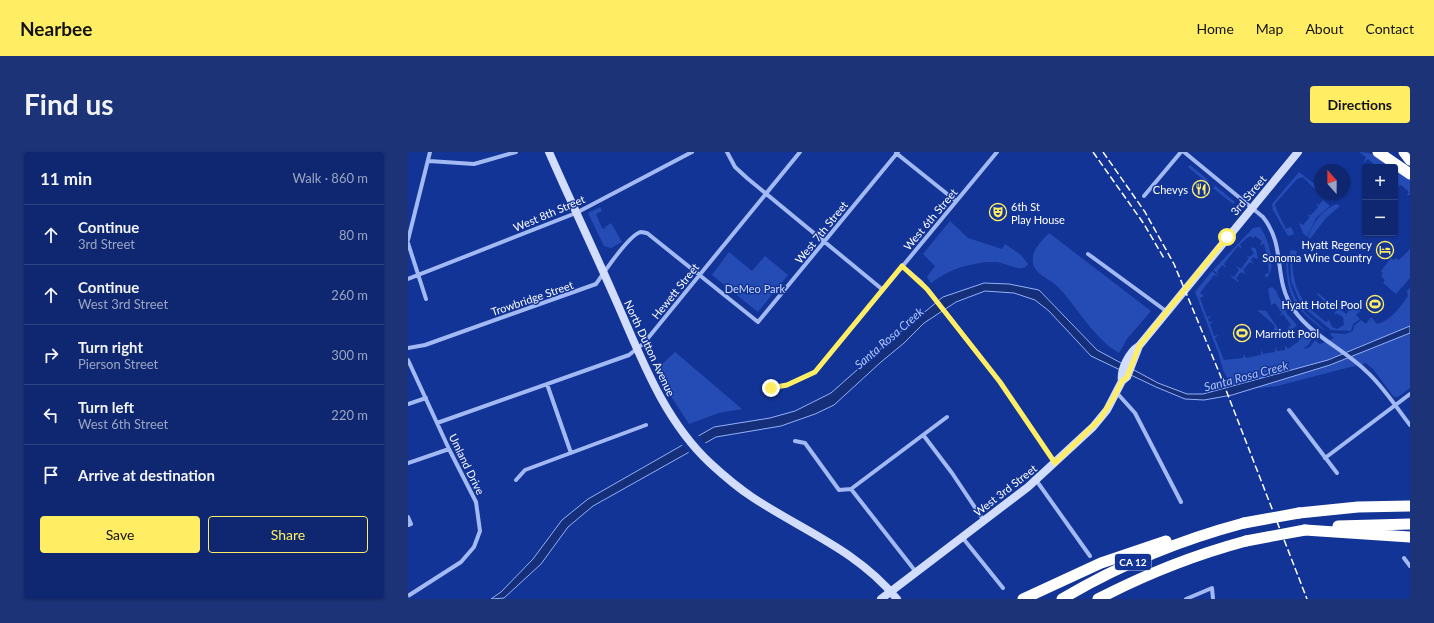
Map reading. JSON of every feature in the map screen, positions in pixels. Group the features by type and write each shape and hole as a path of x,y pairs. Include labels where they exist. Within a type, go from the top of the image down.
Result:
{"highway":[{"path":"1378,152 1410,174"},
{"path":"1404,152 1410,160"},
{"path":"1333,509 1374,500 1410,499"},
{"name":"CA 12","path":"1062,599 1129,564 1169,546 1244,523 1299,513 1333,509 1410,506"},
{"name":"CA 12","path":"1098,599 1138,579 1178,562 1246,541 1305,530 1354,525 1410,524"},
{"path":"1305,530 1410,538"},
{"path":"1023,599 1089,568 1125,554 1176,538 1208,533"},
{"path":"1114,599 1178,562"}],"main road":[{"name":"North Dutton Avenue","path":"549,152 658,394 678,426 709,462 751,497 849,554 870,570 897,599"},
{"name":"3rd Street","path":"1184,288 1298,152"},
{"name":"West 3rd Street","path":"882,599 1036,480 1097,423 1117,393 1122,381 1127,377 1139,346 1184,288"}],"street":[{"path":"408,240 429,161 430,152"},
{"path":"429,161 474,164 516,152"},
{"name":"West 8th Street","path":"408,279 576,213 692,152"},
{"path":"727,152 735,167 765,194 883,290"},
{"name":"Hewett Street","path":"437,423 629,355 644,343 800,152"},
{"path":"896,152 956,201"},
{"name":"West 7th Street","path":"699,275 758,322 896,152"},
{"name":"West 6th Street","path":"771,388 787,385 815,372 997,152"},
{"path":"1144,196 1181,152"},
{"path":"1184,152 1252,207 1270,226 1278,248 1281,279 1287,299 1299,317 1366,370 1410,425"},
{"name":"Trowbridge Street","path":"408,348 425,345 596,284 611,261 634,236 640,232 647,233 699,275"},
{"path":"408,243 426,299"},
{"path":"1088,254 1166,311"},
{"path":"902,266 921,282 1000,382 1055,463"},
{"name":"Umland Drive","path":"408,360 448,449 476,502 480,531 474,547 461,562 408,596"},
{"path":"547,384 571,453"},
{"path":"1117,393 1134,413 1181,502"},
{"path":"1325,458 1410,394"},
{"path":"408,404 426,398"},
{"path":"1289,410 1337,473"},
{"path":"795,441 806,443 839,490 851,489 948,417"},
{"path":"516,480 525,470 646,425"},
{"path":"924,436 952,473 984,521"},
{"path":"408,464 448,449"},
{"path":"1036,480 1090,556"},
{"path":"851,489 916,572"},
{"path":"408,517 411,524 408,525"},
{"path":"962,537 1003,588"},
{"path":"1404,558 1410,566"},
{"path":"1186,599 1212,588 1213,599"}],"green space":[{"path":"1359,152 1380,157 1391,164 1374,164 1368,159 1363,163 1366,157"},
{"path":"1190,165 1235,202 1233,204 1213,188 1215,186 1209,181 1207,183 1188,167"},
{"path":"1398,169 1410,178 1410,194 1408,196 1407,195 1409,192 1401,185 1398,186"},
{"path":"1299,172 1314,184 1314,188 1303,177 1297,179 1275,204 1286,229 1291,227 1294,234 1288,236 1273,210 1272,204"},
{"path":"1323,200 1330,206 1316,218 1307,237 1303,233 1299,223 1303,225 1310,217 1307,214 1311,215 1318,207 1316,203 1319,205"},
{"path":"1336,204 1340,206 1326,218 1310,239 1308,237 1315,222 1326,210"},
{"path":"600,207 602,211 596,214 602,228 606,229 605,227 611,223 622,242 611,248 604,246 588,213"},
{"path":"950,221 968,238 1002,249 1005,244 1021,255 1028,264 1026,267 1018,268 997,262 980,263 954,270 931,283 927,277 935,266 923,254"},
{"path":"1260,227 1268,242 1271,255 1272,262 1268,277 1265,277 1265,274 1269,273 1268,262 1264,261 1268,259 1264,244 1260,245 1262,241 1255,236 1253,238 1250,236 1240,244 1242,249 1238,246 1224,264 1227,268 1222,265 1217,272 1220,276 1213,270 1253,228"},
{"path":"1049,233 1151,311 1127,339 1119,353 1101,339 1056,285 1036,270 1033,262 1035,250"},
{"path":"1253,247 1256,249 1258,259 1253,257 1251,260 1254,264 1250,262 1243,270 1246,274 1241,272 1236,278 1239,281 1238,282 1229,275 1234,277 1239,270 1236,266 1241,269 1249,258 1246,255 1250,257 1254,253 1251,249"},
{"path":"1410,249 1410,278 1396,294 1383,283 1385,280 1381,276 1383,273 1381,271 1391,258 1394,260 1396,258 1399,260"},
{"path":"1290,250 1297,251 1296,256 1292,256 1296,287 1304,301 1317,315 1326,322 1329,320 1332,327 1337,329 1344,325 1343,317 1338,314 1334,314 1336,311 1328,304 1324,307 1326,303 1317,294 1318,293 1338,310 1339,308 1346,314 1354,304 1362,309 1356,315 1360,319 1353,324 1351,331 1331,330 1304,308 1291,281"},
{"name":"DeMeo Park","path":"729,252 752,271 765,256 788,275 758,312 712,275"},
{"path":"1286,261 1288,261 1290,284 1299,305 1325,331 1307,316 1295,302 1288,285"},
{"path":"1212,271 1219,277 1214,275 1200,293 1204,296 1200,298 1207,317 1212,316 1208,319 1209,322 1213,321 1210,324 1214,336 1219,335 1215,338 1224,360 1243,358 1244,354 1246,358 1261,355 1261,350 1263,354 1275,352 1275,347 1277,351 1285,350 1285,345 1288,349 1299,341 1297,337 1303,331 1312,338 1309,344 1303,349 1310,347 1315,340 1320,344 1334,338 1330,334 1331,333 1345,334 1353,331 1354,326 1361,320 1366,324 1371,317 1377,324 1391,317 1408,296 1407,291 1410,287 1410,388 1398,397 1394,397 1373,369 1366,363 1277,386 1234,391 1223,370 1218,352 1195,292"},
{"path":"1272,287 1276,291 1287,314 1297,325 1290,331 1287,329 1291,325 1283,314 1278,317 1282,313 1275,303 1271,305 1268,289"},
{"path":"1257,310 1266,311 1282,334 1274,336 1272,334 1275,326"},
{"path":"675,352 742,409 719,413 689,424 663,384 657,369"}],"shaded area":[{"path":"984,283 1009,284 1039,290 1097,350 1158,383 1187,394 1203,394 1328,360 1410,326 1410,333 1330,365 1232,395 1204,400 1185,399 1091,356 1049,311 1035,300 1014,293 985,291 956,302 924,323 904,343 834,405 815,414 781,426 716,437 593,506 568,527 541,564 504,598 491,599 501,592 533,559 562,520 588,499 714,427 770,418 795,411 831,393 893,338 943,297"}],"pier":[{"path":"697,434 707,445 690,454 680,443"}],"railway":[{"path":"1093,152 1144,224 1165,260"},
{"path":"1103,152 1145,212 1174,264 1219,372 1307,599"}],"place":[{"name":"Chevys","path":"1201,189"},
{"name":"6th St Play House","path":"998,212"},
{"name":"Hyatt Regency Sonoma Wine Country","path":"1385,250"},
{"name":"Hyatt Hotel Pool","path":"1375,304"},
{"name":"Marriott Pool","path":"1242,333"}],"route":[{"path":"771,388 787,385 815,372 902,266 927,289 1000,382 1055,463 1103,416 1122,381 1127,377 1138,352 1139,346 1227,237"}],"water label":[{"name":"Santa Rosa Creek","path":"889,338"},
{"name":"Santa Rosa Creek","path":"1246,376"}]}
